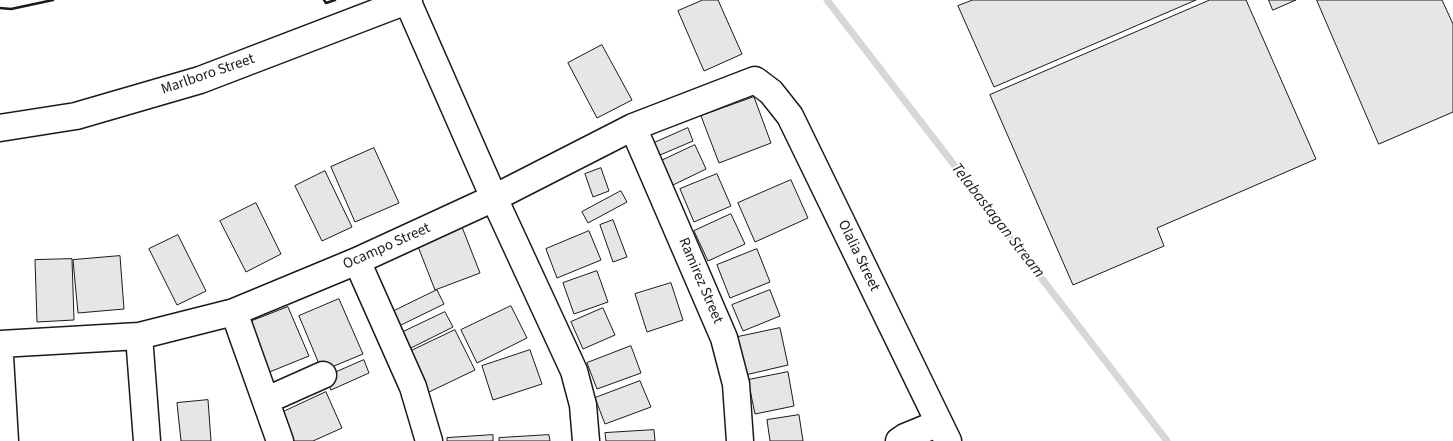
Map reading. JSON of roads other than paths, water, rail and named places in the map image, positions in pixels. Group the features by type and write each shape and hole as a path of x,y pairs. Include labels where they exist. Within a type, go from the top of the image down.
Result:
{"street":[{"name":"Marlboro Street","path":"0,128 76,116 200,80 408,0"},
{"path":"408,0 494,198 574,371 583,405 586,441"},
{"name":"Ocampo Street","path":"0,344 139,336 234,312 357,261 494,198 634,127 755,80"},
{"name":"Olalia Street","path":"755,80 771,92 790,116 943,432"},
{"name":"Ramirez Street","path":"634,127 724,338 736,384 740,441"},
{"path":"357,261 413,387 428,441"},
{"path":"234,312 267,400 280,441"},
{"path":"139,336 147,441"},
{"path":"0,356 5,441"},
{"path":"267,400 323,375"},
{"path":"899,441 905,436 943,432"}],"waterway":[{"name":"Telabastagan Stream","path":"827,0 1167,441"}]}
